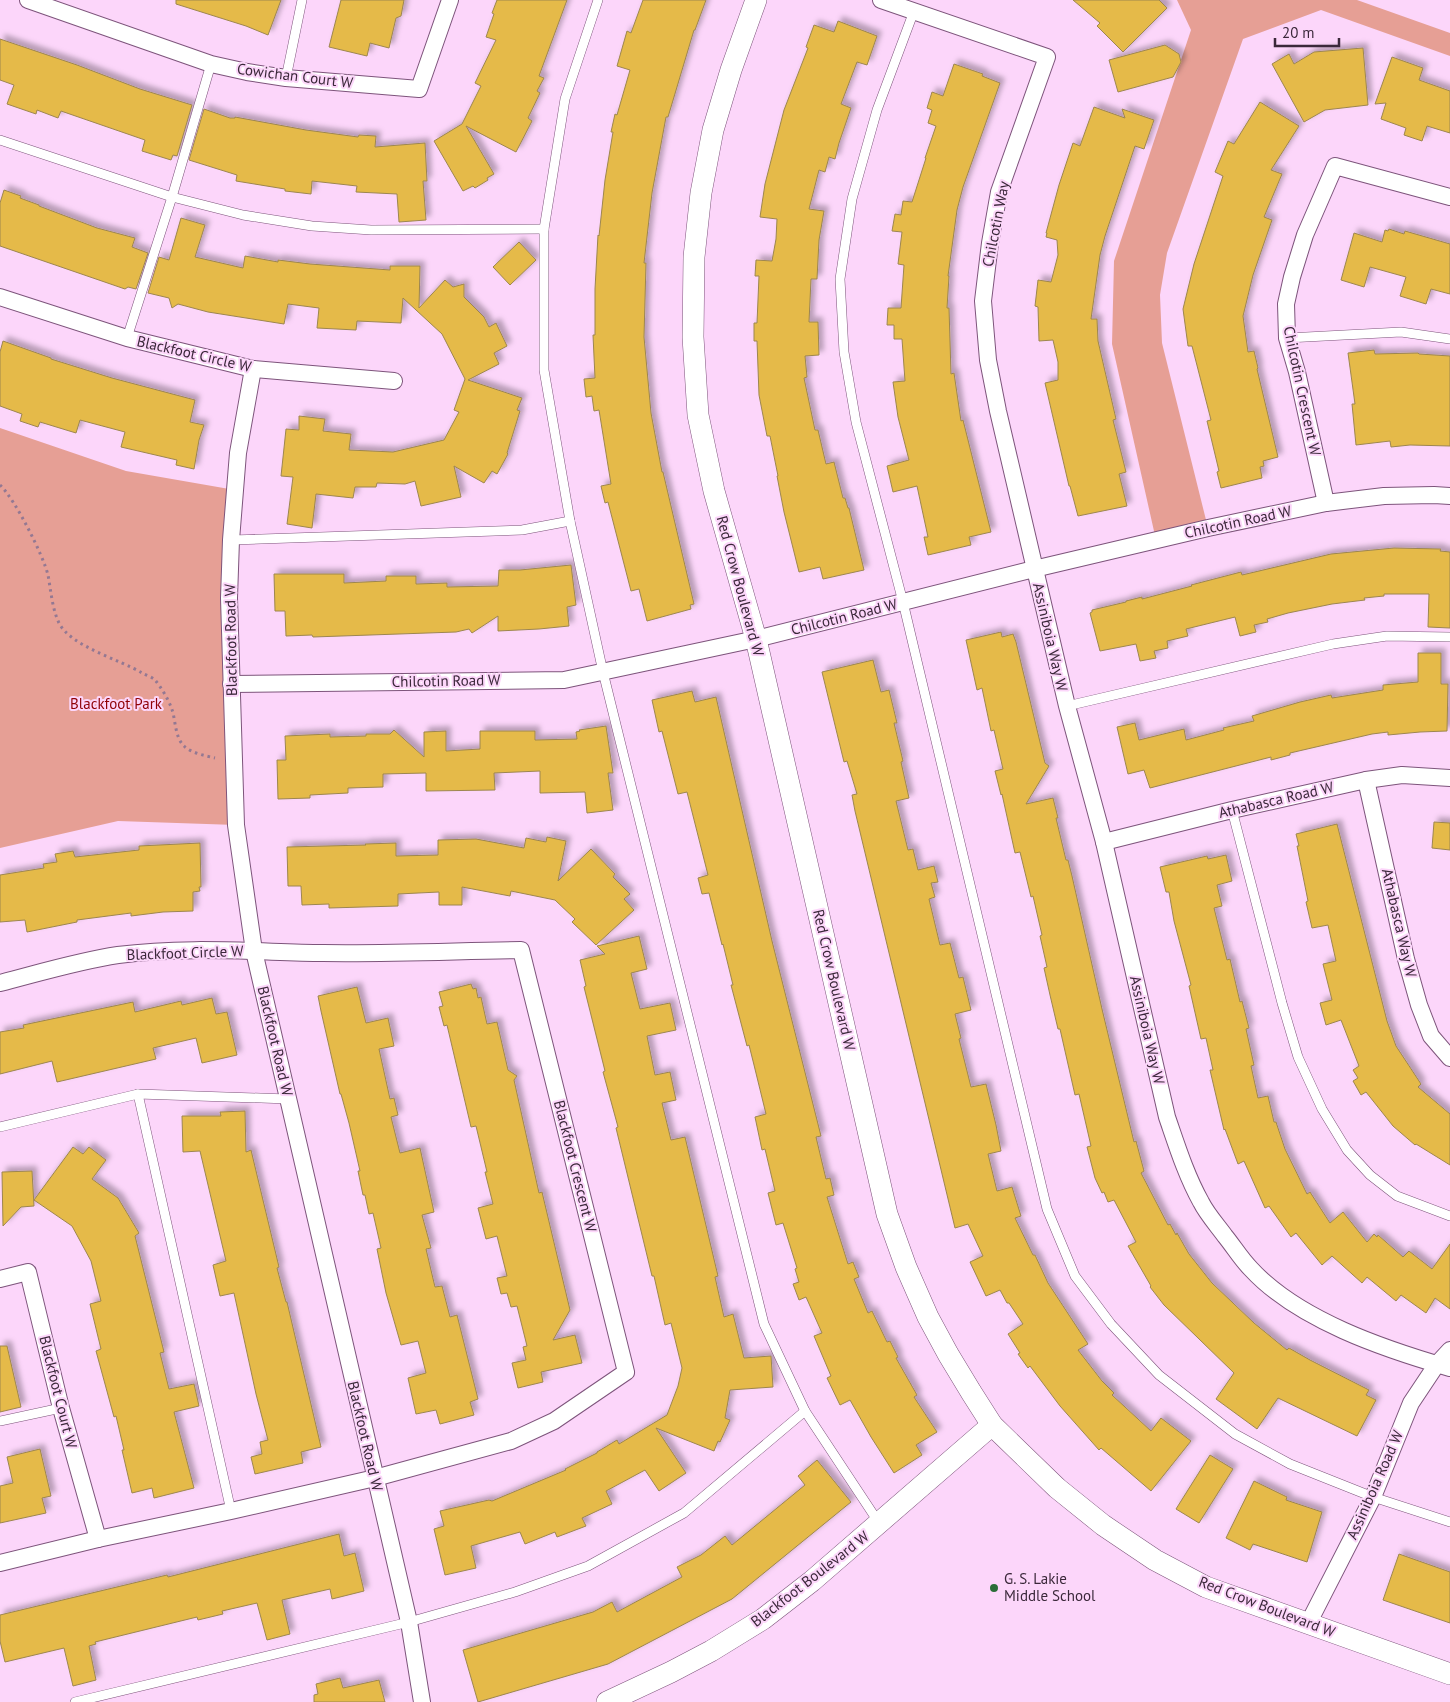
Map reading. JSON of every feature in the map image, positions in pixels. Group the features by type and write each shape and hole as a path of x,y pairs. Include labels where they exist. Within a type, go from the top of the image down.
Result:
{"street":[{"name":"Cowichan Court W","path":"28,0 211,64 286,78 419,89 450,0"},
{"name":"Red Crow Boulevard W","path":"756,0 712,130 701,193 696,239 693,336 698,415 714,491 756,639 887,1214 906,1267 928,1317 948,1354 992,1425 1057,1488 1103,1525 1155,1560 1206,1587 1450,1674"},
{"name":"Chilcotin Way","path":"881,0 1047,57 999,192 990,242 984,301 988,360 1034,569"},
{"name":"Chilcotin Crescent W","path":"1326,503 1288,338 1286,304 1292,276 1305,236 1335,166 1450,197"},
{"name":"Blackfoot Circle W","path":"0,297 126,338 253,369 394,381"},
{"name":"Blackfoot Road W","path":"253,369 238,453 231,540 229,598 236,825 254,951 409,1622 422,1702"},
{"name":"Chilcotin Road W","path":"231,684 564,680 756,639 1034,569 1208,528 1326,503 1384,496 1434,494 1450,496"},
{"name":"Assiniboia Way W","path":"1034,569 1067,706 1104,842 1167,1117 1182,1162 1201,1204 1251,1269 1282,1296 1323,1321 1371,1341 1443,1366"},
{"name":"Athabasca Road W","path":"1104,842 1232,810 1366,780 1402,775 1450,778"},
{"name":"Athabasca Way W","path":"1366,780 1406,959 1419,1005 1431,1036 1450,1058"},
{"name":"Blackfoot Crescent W","path":"254,951 324,953 520,950 626,1372 554,1421 511,1441 375,1478"},
{"name":"Blackfoot Circle W","path":"0,983 76,962 119,955 164,951 254,951"},
{"name":"Blackfoot Court W","path":"0,1279 28,1272 60,1408 98,1539"},
{"name":"Assiniboia Road W","path":"1308,1624 1373,1497 1411,1403 1443,1366 1450,1350"},
{"name":"Blackfoot Boulevard W","path":"606,1702 711,1651 763,1619 812,1581 992,1425"},
{"path":"0,1563 98,1539 375,1478"}],"lane":[{"path":"286,78 302,0"},
{"path":"598,0 565,99 544,229 544,370 570,522 603,672 764,1324 805,1411 879,1524"},
{"path":"914,11 877,110 852,199 840,279 844,352 856,422 903,602 1047,1209 1075,1276 1111,1324 1160,1375 1235,1434 1290,1464 1373,1497 1450,1522"},
{"path":"126,338 172,197 211,64"},
{"path":"0,140 172,197 243,215 312,226 371,230 544,229"},
{"path":"1288,338 1401,332 1450,339"},
{"path":"231,540 522,530 570,522"},
{"path":"1067,706 1333,644 1387,636 1450,637"},
{"path":"1232,810 1282,1003 1298,1057 1322,1109 1347,1150 1370,1175 1397,1196 1450,1216"},
{"path":"138,1094 231,1511"},
{"path":"0,1127 138,1094 288,1099"},
{"path":"0,1421 60,1408"},
{"path":"75,1702 409,1622 515,1592 588,1566 684,1513 805,1411"}],"path":[{"path":"0,485 21,516 36,546 47,573 53,605 60,625 76,641 105,656 131,666 155,680 171,706 177,732 184,746 201,755 233,761"}],"green space":[{"path":"1177,0 1357,0 1450,33 1450,56 1321,10 1243,39 1167,253 1160,295 1162,343 1208,528 1156,540 1112,344 1114,261 1191,30"},
{"name":"Blackfoot Park","path":"0,428 126,471 235,490 236,825 118,821 0,848"}],"building":[{"path":"176,0 281,0 268,35 246,26 176,4"},
{"path":"341,0 404,0 401,16 396,18 389,48 370,43 367,56 329,47"},
{"path":"497,0 567,0 539,76 544,78 537,91 540,93 528,118 532,121 516,152 466,126 494,174 475,188 473,186 463,191 434,141 462,124 481,86 475,83 496,40 486,37"},
{"path":"643,0 706,0 694,30 668,117 666,117 652,193 644,263 646,263 644,337 651,413 662,472 694,604 690,605 691,609 647,621 639,589 631,591 608,502 605,503 601,486 611,484 599,410 594,411 592,396 586,397 584,379 595,378 593,335 595,335 598,235 613,132 611,132 630,70 617,66 627,31 631,33"},
{"path":"1073,0 1159,0 1167,8 1123,52 1097,26 1100,23"},
{"path":"838,21 877,36 867,65 857,62 841,104 851,108 835,159 829,157 825,172 819,170 809,209 824,211 819,240 817,279 811,279 809,322 818,322 819,355 805,356 807,377 804,378 815,430 818,430 826,464 834,462 843,498 845,498 849,508 864,570 823,579 820,567 799,572 784,512 770,436 767,436 759,395 757,341 754,341 754,323 757,323 759,276 755,276 756,260 772,261 776,239 777,219 760,217 765,184 784,110 808,48 806,47 814,25 834,32"},
{"path":"0,39 140,89 192,105 177,156 173,155 171,160 142,151 145,140 61,111 58,118 37,110 36,114 7,104 14,85 0,80"},
{"path":"1165,45 1179,54 1181,62 1173,77 1118,92 1109,60"},
{"path":"1363,48 1368,105 1325,110 1304,122 1272,64 1289,54 1294,64 1314,52"},
{"path":"1392,57 1423,68 1419,80 1450,91 1450,133 1427,126 1422,141 1404,135 1406,128 1381,119 1386,103 1375,104"},
{"path":"954,64 983,74 982,76 1000,83 963,187 957,210 948,276 947,308 949,308 951,374 954,373 961,421 963,420 991,532 969,537 971,545 928,555 924,537 928,537 917,486 893,492 887,466 909,460 898,417 893,382 905,381 902,339 894,339 894,325 887,325 888,308 901,308 904,265 898,264 902,232 892,231 895,214 901,215 903,201 912,202 936,126 928,123 932,110 927,108 932,92 943,96"},
{"path":"1260,102 1299,126 1271,170 1282,174 1264,217 1272,220 1253,275 1243,316 1248,352 1254,351 1278,457 1263,461 1264,466 1260,467 1262,478 1221,488 1217,472 1219,471 1207,421 1211,420 1192,346 1188,346 1183,309 1194,264 1223,176 1215,172 1228,141 1234,144"},
{"path":"1094,107 1125,118 1122,109 1154,120 1144,149 1135,146 1105,236 1100,255 1091,319 1097,319 1098,341 1116,419 1113,420 1126,472 1119,474 1127,506 1078,516 1069,486 1045,383 1058,380 1058,362 1053,340 1039,341 1038,307 1035,306 1038,280 1051,282 1058,255 1057,240 1046,237 1046,233 1059,185 1073,143 1080,146"},
{"path":"204,109 230,118 235,117 306,130 358,137 359,135 376,136 375,147 425,143 427,181 423,181 426,220 399,222 397,194 356,192 357,186 312,181 311,194 285,191 285,189 236,181 237,175 189,160"},
{"path":"4,190 21,196 20,198 39,206 97,228 135,238 132,247 148,253 136,289 128,287 125,289 0,246 0,203"},
{"path":"181,218 205,225 195,257 243,268 245,256 278,262 278,260 390,270 390,266 420,266 419,308 445,280 453,287 464,284 464,297 484,317 489,327 496,323 507,346 494,353 499,364 468,380 522,398 517,410 520,411 508,454 497,474 492,471 484,483 454,466 461,497 421,506 415,481 405,484 377,483 376,487 355,487 353,498 316,494 312,528 287,524 293,477 281,476 286,429 299,430 299,416 325,419 323,431 351,434 349,450 393,452 444,440 459,412 454,410 465,379 442,334 403,298 401,323 357,321 356,330 317,328 319,308 288,304 284,324 208,312 178,304 172,308 169,298 148,293 159,257 169,260"},
{"path":"1389,229 1404,234 1405,231 1450,244 1450,294 1431,289 1426,304 1400,296 1406,277 1370,267 1364,287 1341,280 1354,233 1382,242 1385,230 1388,231"},
{"path":"519,242 536,260 510,285 493,267"},
{"path":"3,341 51,359 112,378 195,400 190,422 204,425 199,440 194,469 176,465 177,460 121,447 125,432 80,420 76,433 40,422 38,427 20,421 22,414 0,406 0,352"},
{"path":"1374,350 1375,354 1418,353 1450,356 1450,446 1410,445 1391,447 1390,441 1356,445 1352,404 1355,404 1348,353"},
{"path":"1394,548 1441,549 1440,551 1450,552 1450,628 1428,627 1429,594 1384,594 1384,596 1332,604 1267,619 1268,622 1254,625 1256,632 1240,636 1235,617 1186,629 1188,636 1167,641 1168,648 1154,651 1156,658 1140,661 1136,644 1100,651 1090,613 1092,610 1142,597 1142,599 1241,572 1242,575 1331,554"},
{"path":"571,565 576,605 567,607 569,626 498,631 498,616 472,633 469,629 456,632 313,637 312,635 286,636 285,611 275,611 274,574 344,574 344,583 386,581 386,576 416,576 416,584 447,583 447,587 498,586 499,570"},
{"path":"1001,632 1002,637 1013,634 1016,642 1045,763 1049,766 1026,804 1053,798 1058,818 1056,818 1066,860 1068,860 1072,876 1134,1142 1136,1141 1144,1171 1141,1173 1168,1225 1170,1224 1176,1235 1177,1233 1189,1254 1212,1283 1254,1323 1287,1350 1289,1348 1369,1390 1366,1395 1376,1400 1357,1436 1278,1398 1257,1429 1216,1399 1234,1373 1164,1305 1150,1287 1128,1246 1136,1242 1114,1200 1108,1202 1095,1178 1087,1147 1091,1146 1079,1094 1075,1095 1044,968 1047,967 1033,896 1031,897 1020,852 1015,853 995,771 1003,769 994,730 991,731 982,688 977,690 966,640"},
{"path":"1418,653 1441,653 1441,684 1448,684 1447,731 1388,735 1388,732 1372,734 1290,753 1290,755 1271,760 1271,757 1150,788 1144,770 1128,774 1117,727 1135,723 1139,740 1184,729 1186,740 1224,730 1223,728 1254,721 1252,716 1300,702 1331,695 1332,698 1383,690 1383,685 1418,682"},
{"path":"873,660 881,692 889,690 897,723 894,723 909,798 896,801 908,850 913,849 918,870 934,866 938,882 931,883 935,897 929,899 940,945 950,943 959,978 963,977 971,1010 955,1014 971,1087 986,1084 996,1125 1001,1151 988,1154 997,1191 1012,1187 1021,1216 1015,1218 1048,1283 1088,1344 1078,1350 1114,1393 1112,1395 1151,1431 1161,1418 1191,1441 1151,1491 1101,1448 1099,1450 1060,1406 1030,1366 1028,1368 1018,1354 1020,1353 1008,1334 1023,1324 1000,1290 986,1296 970,1262 983,1256 968,1224 955,1228 855,811 852,795 857,794 847,761 844,762 822,672"},
{"path":"692,691 695,702 716,697 772,941 821,1136 816,1137 826,1179 830,1178 834,1195 827,1197 848,1264 853,1262 859,1277 854,1279 868,1313 872,1311 887,1342 890,1341 898,1357 896,1358 917,1395 914,1397 937,1432 916,1445 922,1455 894,1473 850,1400 840,1405 827,1378 831,1376 814,1336 822,1333 806,1297 799,1300 793,1284 799,1282 795,1269 797,1268 783,1223 776,1225 768,1193 775,1191 765,1149 762,1150 755,1117 766,1114 749,1045 747,1046 731,985 733,985 709,893 702,894 698,878 708,875 687,792 678,794 662,731 659,732 652,700"},
{"path":"606,726 613,773 608,773 613,810 587,813 585,792 540,793 540,771 494,773 495,790 426,791 426,773 383,774 383,787 348,788 348,793 310,795 310,798 278,799 277,760 286,760 285,736 330,734 330,737 366,736 366,734 390,734 394,730 424,757 424,732 446,731 446,751 480,749 480,731 535,731 535,740 577,739 576,732 579,730"},
{"path":"1434,822 1450,823 1450,850 1432,848"},
{"path":"1337,824 1387,1021 1396,1046 1421,1084 1418,1087 1450,1114 1450,1165 1415,1145 1393,1126 1366,1092 1361,1095 1353,1081 1358,1078 1353,1070 1359,1066 1341,1020 1326,1025 1320,1003 1332,1000 1323,964 1336,961 1328,925 1312,928 1306,902 1308,901 1296,834"},
{"path":"547,837 566,841 558,881 591,849 615,874 613,877 630,894 624,899 634,910 596,945 572,922 575,919 555,900 511,891 510,896 462,887 462,905 439,905 439,892 398,894 398,906 329,908 329,904 302,905 301,886 288,886 287,847 396,843 396,856 438,855 438,840 476,839 524,848 526,838 546,842"},
{"path":"200,843 201,887 199,887 200,891 193,892 193,911 131,916 131,913 77,920 77,922 27,932 25,920 0,922 0,875 44,868 43,864 57,862 55,854 73,851 75,857 139,850 139,846"},
{"path":"1226,855 1232,881 1217,885 1222,906 1214,908 1227,960 1230,959 1240,1002 1242,1001 1249,1028 1246,1029 1254,1065 1251,1066 1258,1098 1268,1096 1274,1122 1276,1122 1285,1149 1307,1194 1310,1192 1330,1223 1343,1212 1367,1242 1374,1234 1377,1237 1378,1235 1403,1257 1409,1251 1432,1269 1450,1244 1450,1309 1435,1298 1426,1313 1401,1295 1396,1301 1367,1277 1362,1283 1332,1256 1322,1265 1296,1233 1291,1237 1269,1206 1265,1208 1244,1161 1238,1164 1224,1130 1210,1070 1213,1070 1206,1038 1201,1039 1189,986 1191,985 1174,921 1169,892 1166,892 1160,867 1207,856 1208,859"},
{"path":"639,936 647,969 631,973 640,1009 670,1003 676,1030 647,1036 655,1075 670,1072 676,1100 662,1103 671,1140 685,1137 718,1276 715,1277 724,1317 733,1314 744,1358 771,1356 773,1387 730,1390 725,1418 730,1420 714,1451 656,1428 686,1473 659,1491 645,1470 606,1491 612,1504 582,1518 586,1526 557,1537 555,1532 525,1544 520,1532 471,1546 476,1568 445,1575 434,1529 444,1526 440,1511 489,1500 492,1501 566,1470 617,1440 619,1444 667,1415 678,1386 682,1368 671,1323 665,1325 654,1276 652,1276 616,1128 618,1127 603,1072 605,1071 584,987 586,986 580,960 605,954 597,946"},
{"path":"471,984 473,989 476,988 478,998 481,997 487,1024 497,1022 508,1070 517,1076 514,1080 539,1193 542,1192 570,1310 553,1340 575,1335 582,1363 541,1372 543,1382 518,1388 512,1363 526,1360 523,1347 527,1346 517,1306 511,1307 507,1293 501,1294 497,1278 507,1276 497,1236 486,1239 478,1208 493,1204 485,1172 487,1172 476,1126 471,1127 447,1025 444,1026 439,1007 443,1006 439,992"},
{"path":"357,987 366,1023 388,1018 394,1046 379,1049 390,1099 394,1098 398,1115 391,1117 400,1153 420,1148 434,1212 422,1215 431,1248 426,1249 435,1287 442,1286 450,1317 457,1315 478,1399 470,1402 474,1415 440,1424 436,1410 416,1414 408,1378 426,1373 418,1341 401,1345 386,1293 377,1249 381,1248 373,1213 369,1214 365,1195 363,1195 358,1171 360,1171 318,996"},
{"path":"212,998 216,1014 227,1012 237,1055 202,1063 196,1038 153,1048 156,1059 57,1082 52,1061 0,1074 0,1032 24,1028 23,1025 133,1002 135,1012 181,1001 182,1005"},
{"path":"245,1111 246,1152 251,1150 279,1267 277,1268 287,1302 321,1447 301,1452 303,1463 255,1474 251,1457 262,1454 260,1442 268,1440 234,1293 220,1296 213,1265 226,1261 200,1151 183,1152 182,1116 221,1116 220,1112"},
{"path":"73,1147 83,1154 89,1147 106,1160 92,1179 118,1198 139,1233 135,1236 164,1352 160,1353 169,1389 194,1384 199,1406 174,1412 194,1488 154,1498 152,1488 132,1493 116,1416 114,1417 96,1351 101,1349 90,1304 101,1301 91,1261 72,1226 34,1200"},
{"path":"32,1171 34,1206 21,1207 3,1226 2,1172"},
{"path":"0,1346 7,1346 21,1407 0,1412"},
{"path":"40,1449 51,1496 42,1498 46,1513 0,1523 0,1486 13,1483 7,1457"},
{"path":"1210,1455 1233,1469 1199,1523 1176,1509"},
{"path":"817,1460 851,1502 732,1599 608,1664 478,1702 463,1650 593,1612 612,1602 617,1612 682,1577 677,1567 701,1555 725,1536 732,1545 805,1485 798,1476"},
{"path":"1254,1481 1287,1497 1286,1500 1322,1512 1307,1562 1253,1544 1250,1550 1226,1538"},
{"path":"339,1534 344,1556 355,1553 364,1591 332,1599 330,1589 282,1600 290,1634 267,1640 257,1603 222,1611 223,1614 198,1620 197,1617 95,1642 96,1644 89,1646 96,1680 73,1686 64,1648 5,1662 0,1641 0,1615 167,1575 168,1577"},
{"path":"1399,1554 1450,1572 1450,1623 1383,1600"},
{"path":"340,1678 343,1688 379,1680 385,1702 314,1702 314,1695 318,1694 316,1684"}],"place":[{"name":"G. S. Lakie Middle School","path":"994,1588"}]}
